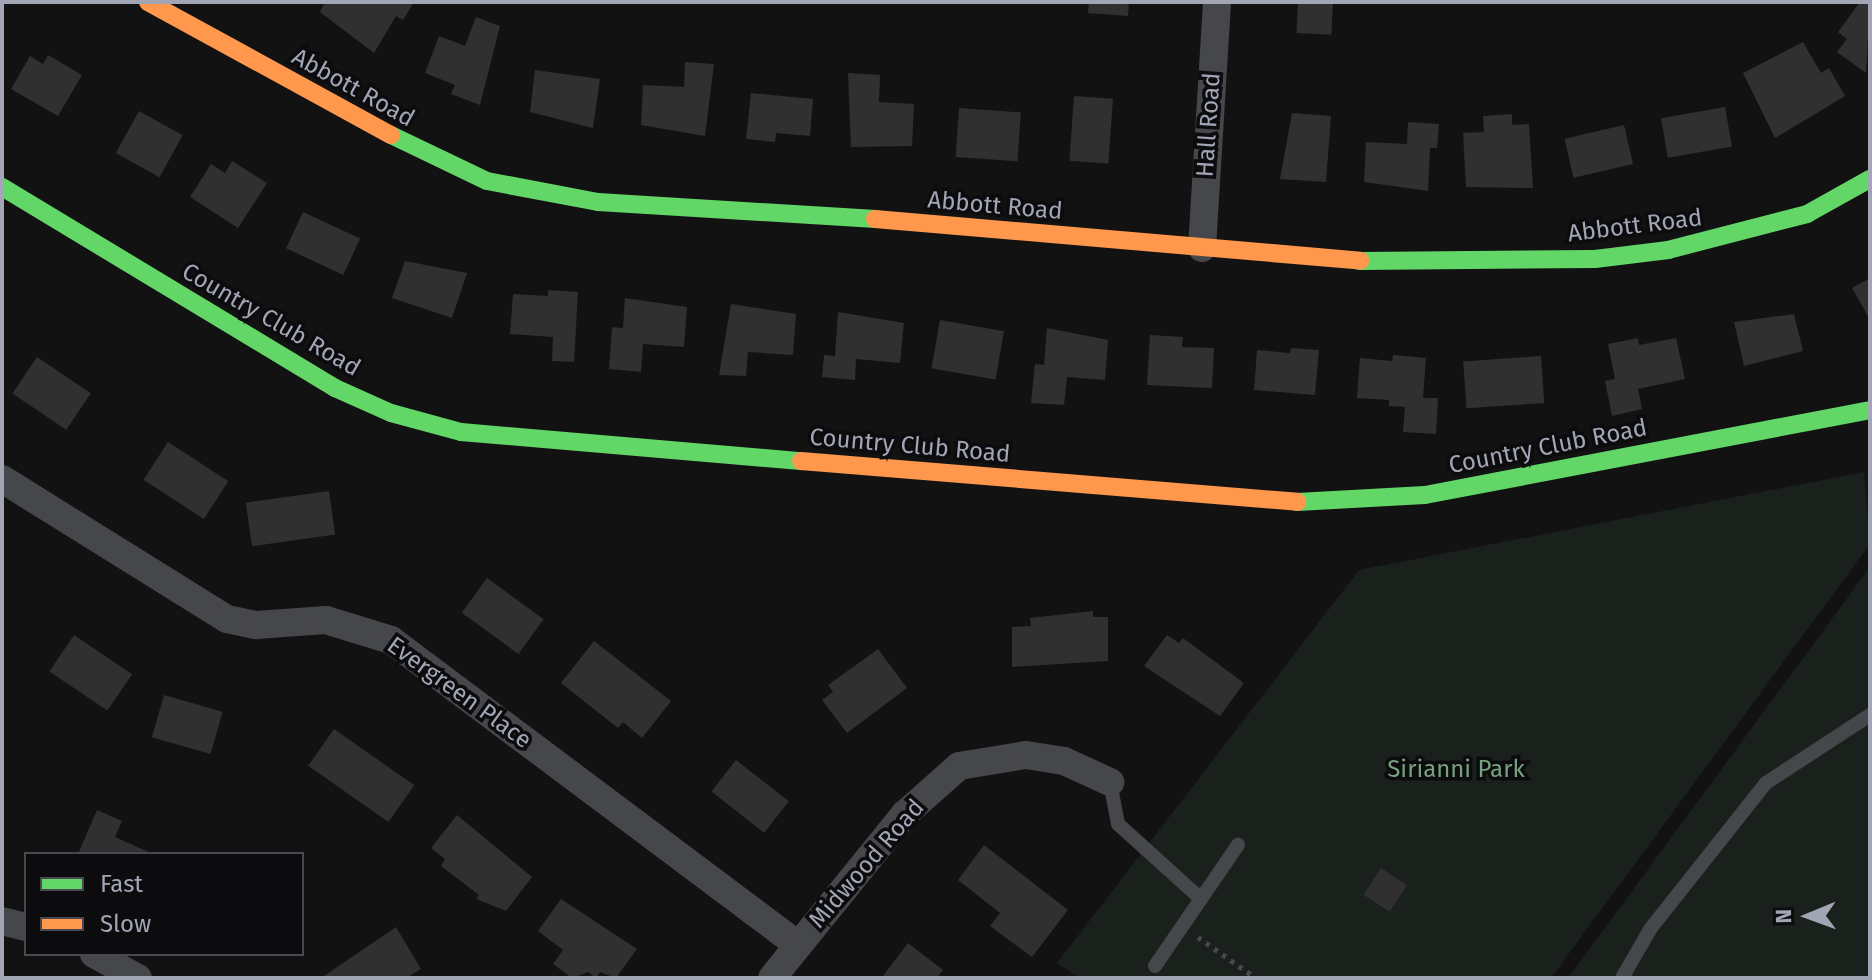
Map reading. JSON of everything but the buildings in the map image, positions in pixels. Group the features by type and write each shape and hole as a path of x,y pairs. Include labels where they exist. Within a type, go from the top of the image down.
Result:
{"street":[{"name":"Abbott Road","path":"148,2 434,159 542,195 1403,265 1595,259 1740,235 1807,214 1870,179"},
{"name":"Hall Road","path":"1202,248 1217,2"},
{"name":"Country Club Road","path":"2,187 335,388 391,413 461,432 1358,503 1870,410"},
{"name":"Evergreen Place","path":"2,479 227,619 256,625 326,620 391,640 798,945"},
{"name":"Midwood Road","path":"772,978 905,814 959,766 1026,755 1064,761 1110,782"},
{"path":"2,921 24,926"},
{"path":"98,956 138,978"}],"lane":[{"path":"1622,978 1651,928 1766,783 1870,715"},
{"path":"1110,782 1118,824 1201,899"},
{"path":"1155,966 1238,845"}],"path":[{"path":"1183,926 1256,978"}],"green space":[{"name":"Sirianni Park","path":"1864,472 1870,544 1551,978 1080,978 1057,963 1359,570"},
{"path":"1870,567 1870,978 1568,978"}],"traffic: fast":[{"path":"391,135 487,181 598,202 875,219"},
{"path":"1360,261 1595,259 1668,250 1807,214 1870,179"},
{"path":"2,187 335,388 391,413 461,432 801,461"},
{"path":"1297,502 1425,495 1870,410"}],"traffic: slow":[{"path":"148,2 391,135"},
{"path":"875,219 1360,261"},
{"path":"801,461 1297,502"}]}
